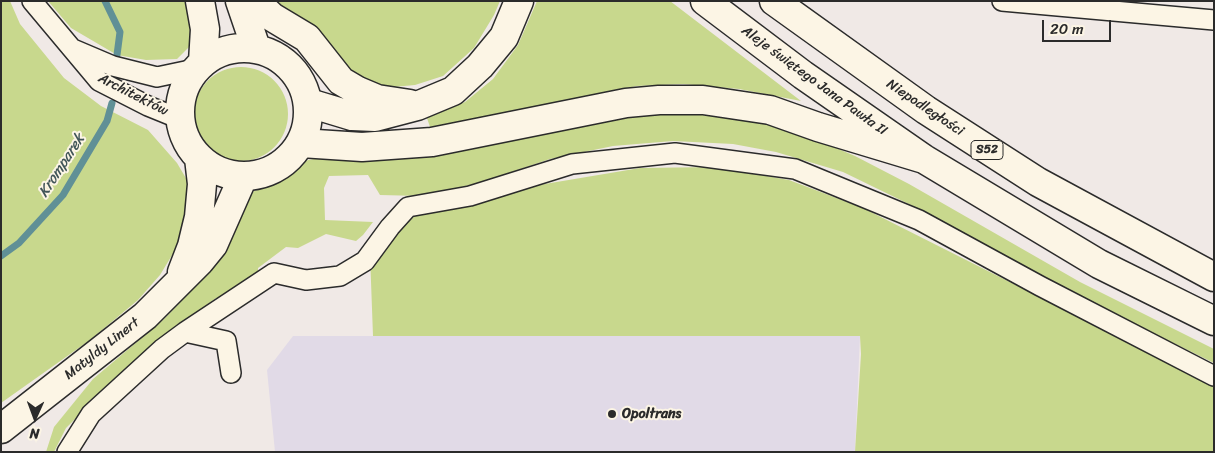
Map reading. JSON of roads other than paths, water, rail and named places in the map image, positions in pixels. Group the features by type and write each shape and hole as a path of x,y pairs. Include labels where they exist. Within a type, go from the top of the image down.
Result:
{"main road":[{"path":"199,66 205,29 200,1"},
{"path":"240,1 256,48"},
{"path":"255,1 272,17 308,38 346,84 377,98 417,106"},
{"path":"309,103 352,116 375,117 417,106 453,91 480,66 504,37 519,1"},
{"name":"Aleje świętego Jana Pawła II","path":"705,1 803,75 924,159"},
{"name":"Niepodległości","path":"774,1 926,110 1038,182 1214,276"},
{"path":"256,48 271,53 291,67 304,87 309,103 308,124 301,143 288,160 269,172 243,177 218,171 199,158 186,140 180,119 180,101 186,84 199,66 228,49 256,48"},
{"path":"301,143 362,147 432,142 626,103 659,100 703,100 770,110 818,127 924,159 1099,264 1214,321"},
{"name":"Matyldy Linert","path":"176,284 192,246 199,217 202,184 199,158"},
{"name":"Matyldy Linert","path":"1,429 145,316 176,284 213,245 243,177"}],"street":[{"name":"Architektów","path":"32,1 67,46 99,81 148,106 180,119"},
{"path":"1002,1 1214,20"},
{"name":"Architektów","path":"67,46 113,66 157,77 199,66"},
{"path":"67,452 98,407 162,349 185,332 274,273 306,280 340,276 364,261 408,207 470,196 572,164 675,153 795,169 919,220 1040,286 1214,376"},
{"path":"185,332 226,341 231,373"}],"waterway":[{"name":"Kromparek","path":"105,1 120,32 117,55"},
{"name":"Kromparek","path":"1,256 19,243 63,195 107,121 112,103"}],"place":[{"name":"Opoltrans","path":"612,414"}]}
